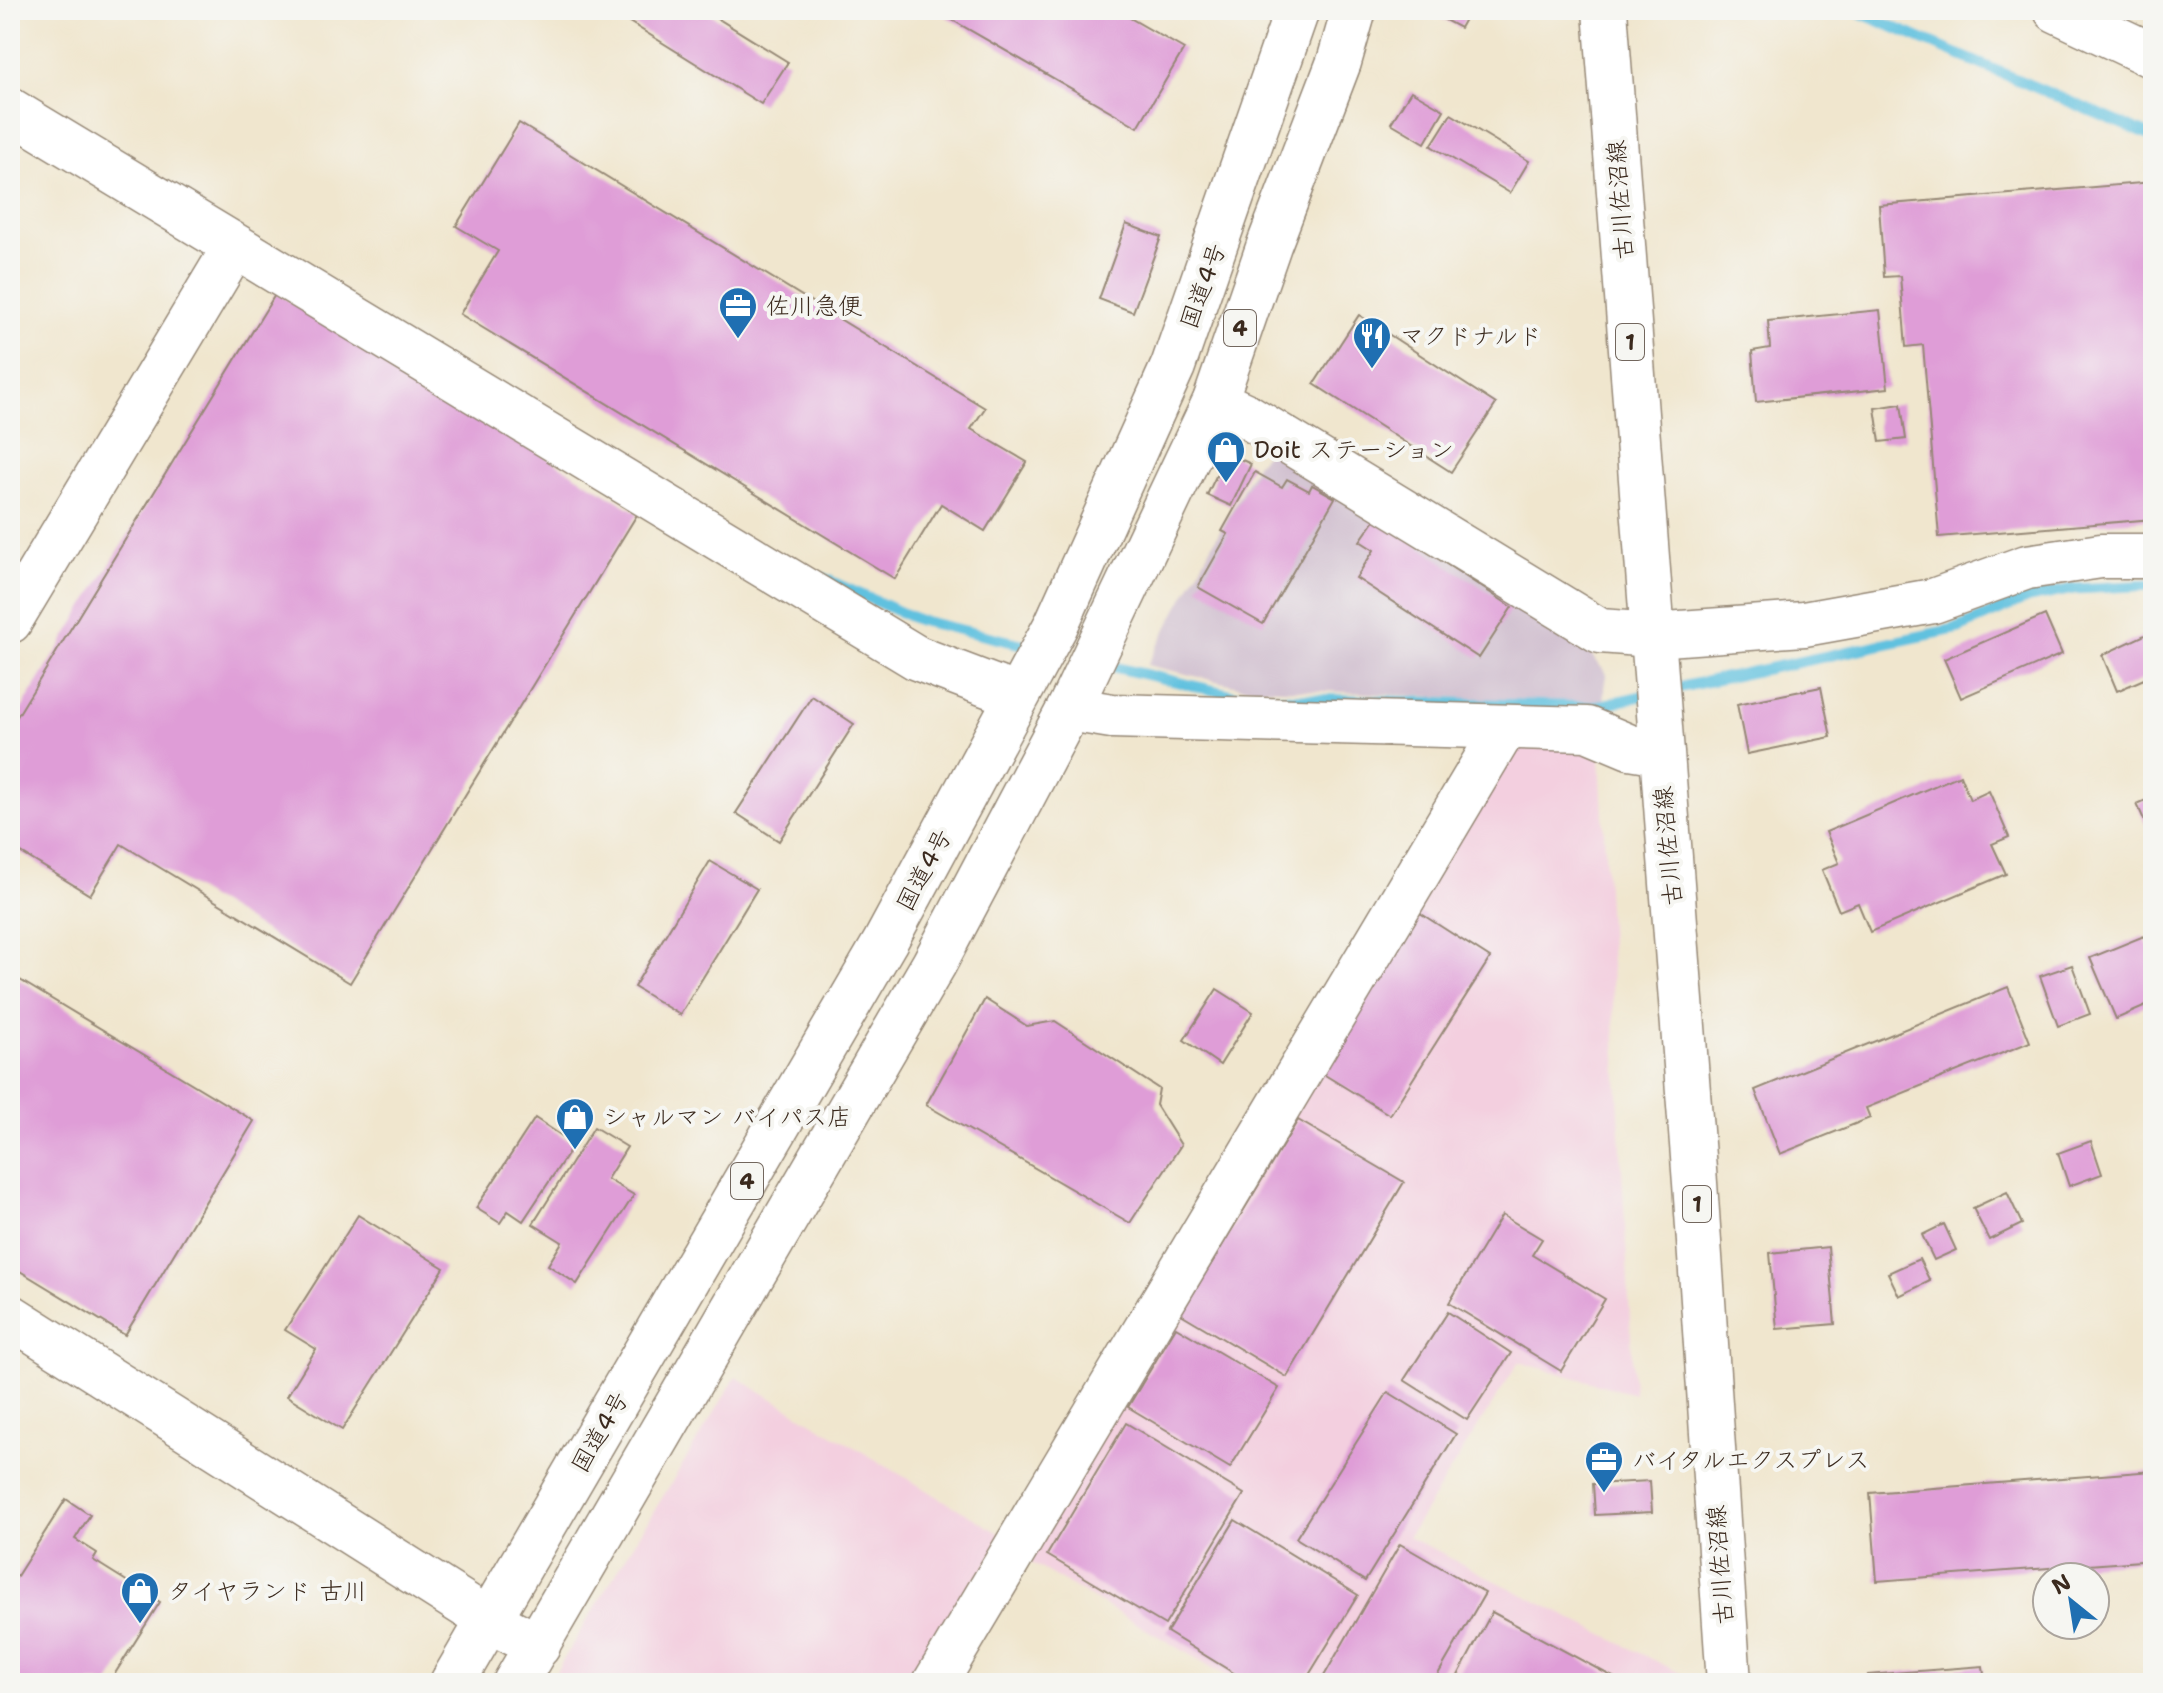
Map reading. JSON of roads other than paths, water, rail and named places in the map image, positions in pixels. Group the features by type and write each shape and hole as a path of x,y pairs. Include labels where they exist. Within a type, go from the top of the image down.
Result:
{"main road":[{"name":"国道4号","path":"452,1683 885,942 1056,625 1173,366 1297,10"},
{"name":"国道4号","path":"515,1683 934,964 1074,698 1215,401 1269,245 1339,62 1354,10"},
{"name":"古川佐沼線","path":"1605,10 1695,1183 1729,1683"},
{"path":"2056,10 2153,56"},
{"path":"10,110 917,658 1024,684"},
{"path":"10,621 234,248"},
{"path":"1215,401 1247,416 1600,631 1654,654 1933,601 2027,567 2101,556 2153,556"},
{"path":"1074,698 1112,716 1587,729 1630,747 1660,738"},
{"path":"935,1683 1504,729"},
{"path":"10,1316 489,1620 538,1646"}],"waterway":[{"path":"1853,10 2153,137"},
{"path":"823,578 918,620 1034,647"},
{"path":"1667,690 1959,628 2028,598 2073,589 2153,585"},
{"path":"1101,664 1242,697 1593,707 1650,694"}],"place":[{"name":"佐川急便","path":"738,340"},
{"name":"マクドナルド","path":"1372,370"},
{"name":"Doit ステーション","path":"1226,484"},
{"name":"シャルマン バイパス店","path":"575,1151"},
{"name":"バイタルエクスプレス","path":"1604,1494"},
{"name":"タイヤランド 古川","path":"140,1625"}]}
